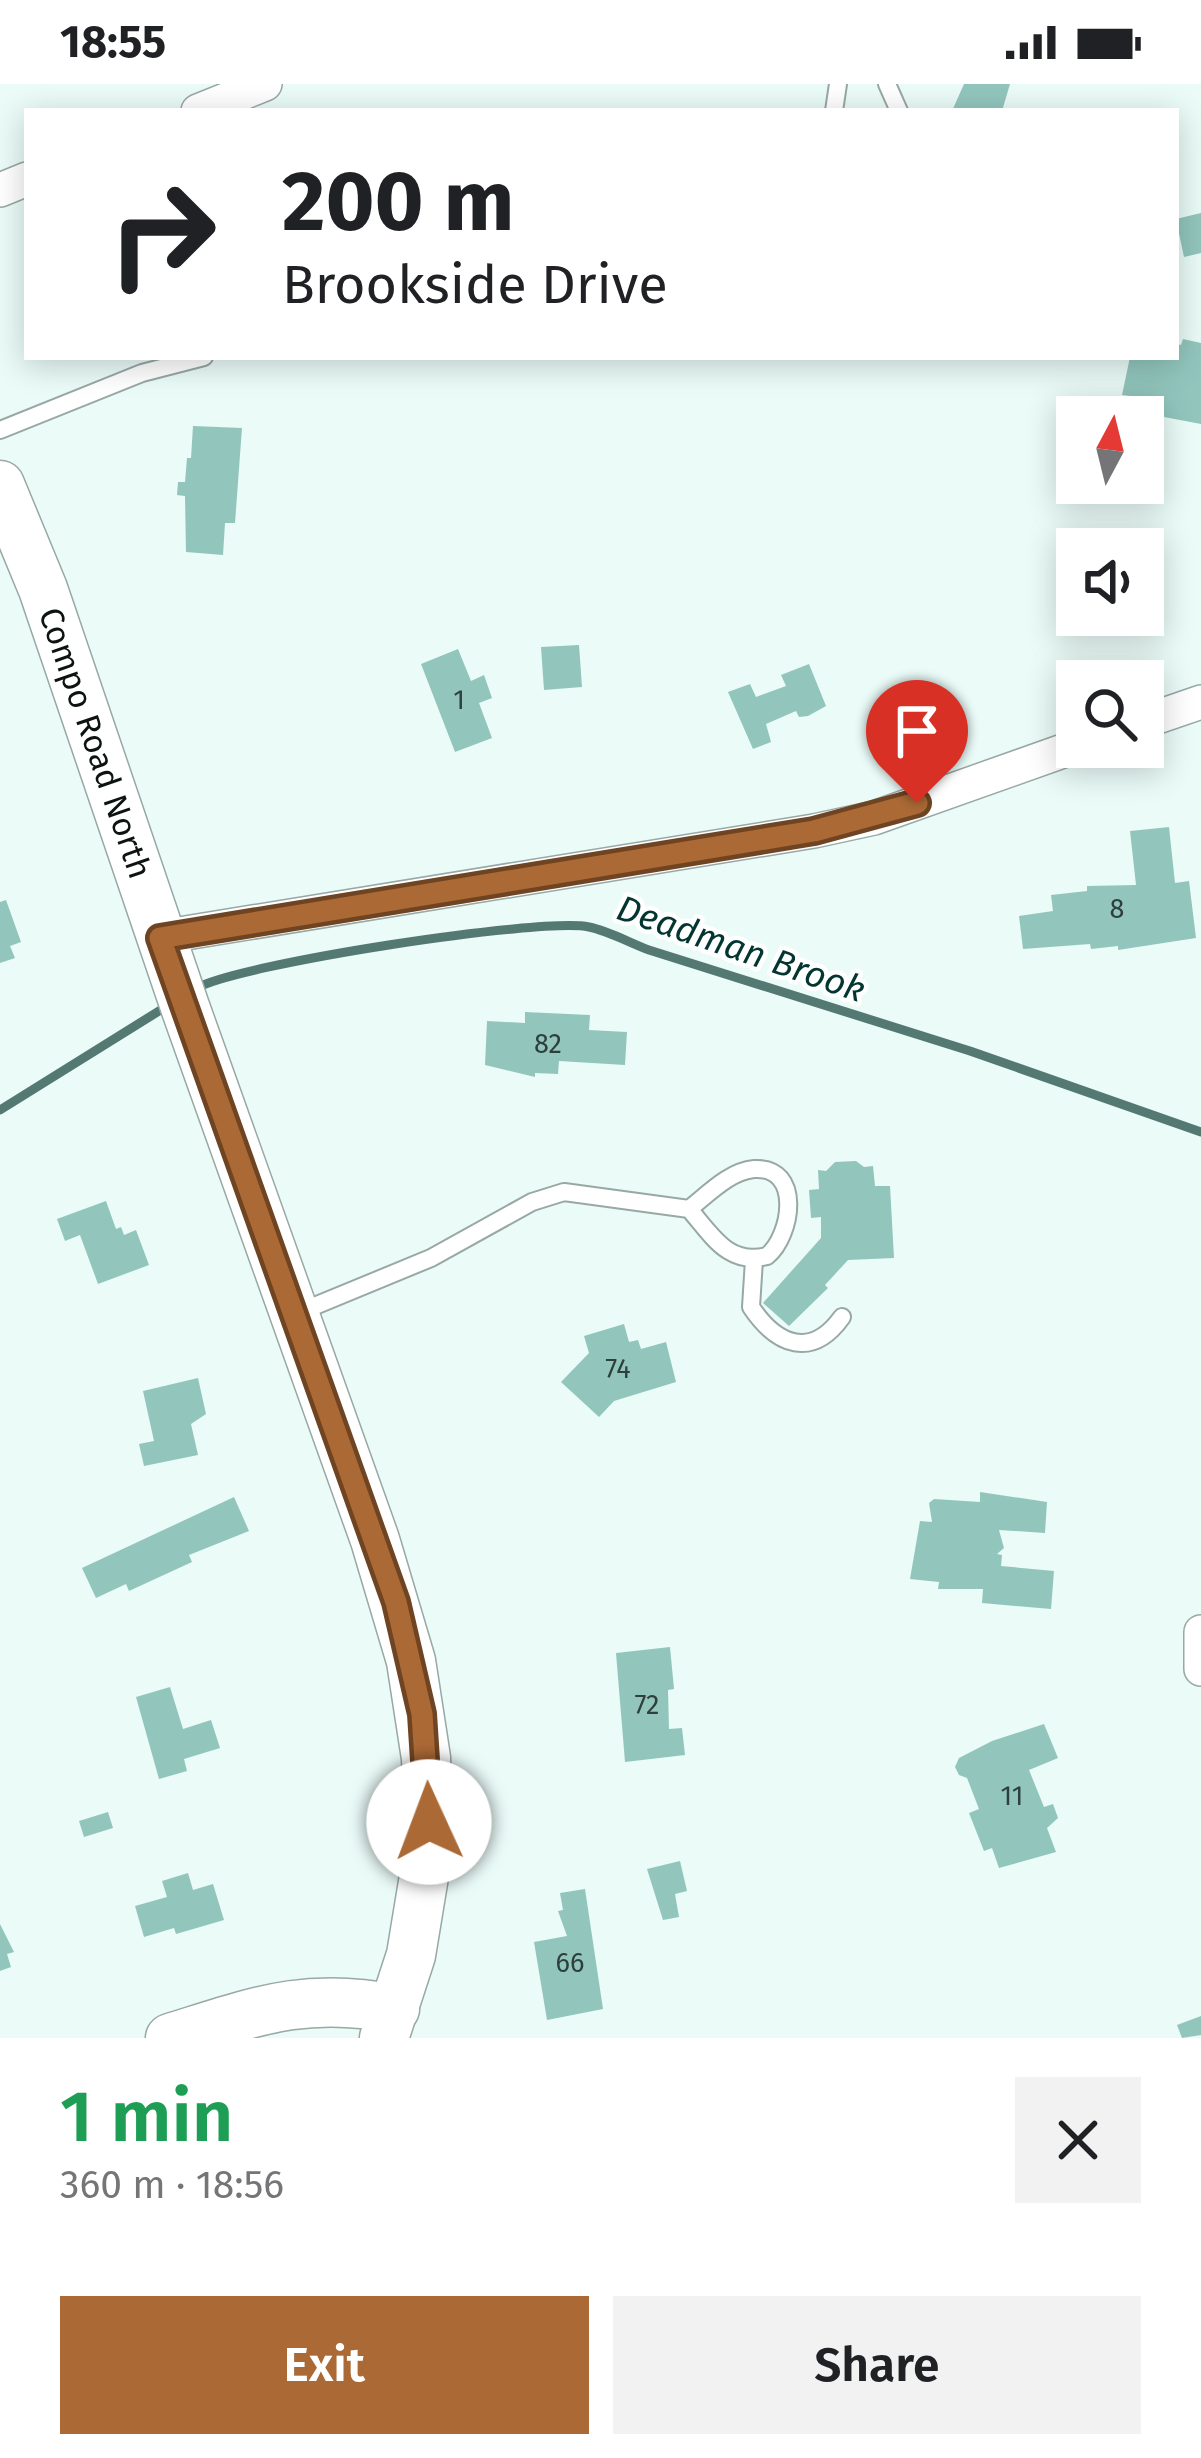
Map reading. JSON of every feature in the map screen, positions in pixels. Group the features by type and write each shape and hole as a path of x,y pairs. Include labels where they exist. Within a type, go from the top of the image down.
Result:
{"main road":[{"name":"Compo Road North","path":"0,486 43,589 396,1602 422,1714 429,1846 421,1910 390,2023"},
{"path":"170,2038 298,2001 354,2001 390,2023"}],"street":[{"path":"205,108 265,84"},
{"path":"1164,715 1201,702"},
{"path":"174,975 874,818 1056,753"},
{"path":"1201,1632 1201,1669"}],"lane":[{"path":"0,430 107,386 194,360"},
{"path":"294,1315 431,1258 532,1202 564,1192 689,1209 725,1251 754,1260 777,1249 786,1233 787,1190 781,1178 754,1169 737,1174 689,1209"},
{"path":"754,1260 751,1307 784,1340 814,1342 828,1337 842,1318"}],"building":[{"path":"964,84 1010,84 1003,108 953,108"},
{"path":"1201,213 1201,253 1184,257 1179,218"},
{"path":"1183,339 1201,343 1201,424 1164,417 1164,396 1122,395 1129,360 1179,360"},
{"path":"193,426 242,428 235,523 225,523 223,555 186,552 185,496 177,495 178,482 185,482 187,458 191,458"},
{"path":"579,645 582,687 544,690 541,647"},
{"path":"458,649 471,681 484,675 492,698 479,703 492,738 455,752 421,664"},
{"path":"809,664 826,706 808,716 799,717 796,711 766,724 771,742 753,749 728,692 750,684 756,697 786,686 781,675"},
{"path":"1169,827 1175,883 1189,881 1196,938 1118,950 1118,946 1091,949 1090,944 1023,949 1019,916 1053,911 1051,895 1087,891 1087,886 1136,885 1130,831"},
{"path":"6,900 21,942 10,946 15,958 0,963 0,902"},
{"path":"525,1012 590,1015 589,1030 627,1032 625,1065 559,1061 558,1074 535,1073 535,1077 485,1065 487,1021 525,1023"},
{"path":"835,1162 873,1166 875,1186 890,1186 894,1258 848,1260 825,1285 828,1288 789,1326 763,1303 821,1238 821,1217 811,1218 809,1190 819,1189 818,1170 826,1171"},
{"path":"106,1201 116,1229 121,1227 124,1235 136,1230 149,1265 98,1284 80,1235 65,1241 57,1219"},
{"path":"624,1324 629,1342 638,1340 641,1349 666,1342 676,1382 614,1401 599,1417 561,1382 589,1353 584,1336"},
{"path":"198,1378 206,1414 191,1424 198,1455 144,1466 139,1444 154,1441 143,1391"},
{"path":"980,1492 1047,1502 1045,1533 999,1530 1004,1548 997,1554 1002,1555 1001,1566 1054,1571 1051,1609 982,1603 983,1589 938,1589 939,1582 910,1579 920,1521 932,1522 929,1503 934,1499 980,1502"},
{"path":"234,1497 249,1531 189,1555 192,1562 129,1591 126,1584 96,1598 82,1568"},
{"path":"670,1647 674,1689 668,1690 669,1729 682,1728 685,1755 625,1762 616,1653"},
{"path":"170,1687 183,1729 211,1720 220,1748 184,1759 187,1771 159,1779 136,1697"},
{"path":"1044,1724 1058,1758 1029,1770 1044,1807 1053,1804 1058,1818 1047,1828 1056,1852 999,1868 992,1848 984,1851 969,1813 979,1809 967,1778 955,1767 959,1758 992,1741"},
{"path":"108,1812 113,1828 84,1837 79,1821"},
{"path":"680,1861 687,1891 675,1894 679,1917 663,1920 647,1869"},
{"path":"188,1873 193,1890 213,1884 224,1920 176,1934 174,1928 144,1937 135,1906 167,1897 162,1881"},
{"path":"585,1889 603,2009 547,2020 534,1942 567,1936 558,1911 563,1910 560,1893"},
{"path":"0,1924 14,1952 7,1954 11,1967 0,1971"},
{"path":"1201,2016 1201,2035 1182,2038 1177,2025"}],"waterway":[{"name":"Deadman Brook","path":"197,988 269,967 390,945 513,929 589,927 1201,1132"},
{"name":"Deadman Brook","path":"0,1110 167,1006"}],"route":[{"path":"429,1822 422,1714 396,1602 160,938 814,831 917,803"}]}
